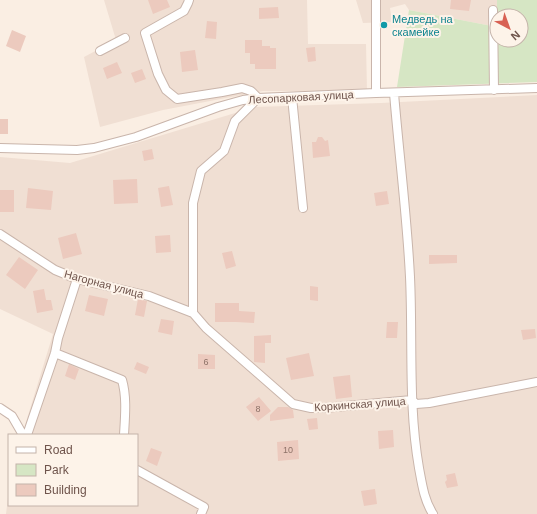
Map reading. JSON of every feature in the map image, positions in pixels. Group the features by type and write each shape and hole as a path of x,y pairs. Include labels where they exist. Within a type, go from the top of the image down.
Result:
{"street":[{"path":"189,0 184,11 145,33 158,74 166,90 177,99 242,88 251,91 258,98 235,121 224,151 201,172 193,203 193,313"},
{"path":"376,0 376,93"},
{"path":"100,51 125,38"},
{"path":"493,48 494,90"},
{"name":"Лесопарковая улица","path":"0,148 77,150 94,148 136,137 218,107 243,100 258,98 537,88"},
{"path":"394,93 406,208 409,262 412,400 416,448 424,494 433,514"},
{"path":"292,97 303,208"},
{"name":"Нагорная улица","path":"0,234 55,270 77,279 149,296 193,313"},
{"path":"28,434 77,279"},
{"name":"Коркинская улица","path":"193,313 206,328 293,404 311,408 412,400 416,404 429,403 537,382"},
{"path":"55,353 122,380 125,390 124,434"},
{"path":"0,408 12,416 22,434"},
{"path":"138,471 204,507 201,514"}],"shaded area":[{"path":"104,0 307,0 308,44 366,44 367,91 263,91 163,110 100,127 84,57 116,40"},
{"path":"356,0 497,0 497,8 489,8 489,25 409,10 405,4 390,8 392,22 363,23"},
{"path":"537,95 537,514 6,514 8,498 8,506 138,506 138,434 22,434 53,334 0,309 0,157 70,163 255,107 381,103"}],"green space":[{"path":"497,0 537,0 537,82 397,87 409,10 489,25 489,48 529,48 529,8 497,8"}],"building":[{"path":"148,0 167,0 170,7 153,14"},
{"path":"451,0 471,0 469,11 450,9"},
{"path":"278,7 279,18 259,19 259,8"},
{"path":"207,21 217,22 216,39 205,38"},
{"path":"12,30 26,36 20,52 6,46"},
{"path":"245,40 262,40 262,46 276,48 276,69 255,69 255,64 250,64 250,53 245,53"},
{"path":"315,47 316,61 308,62 306,48"},
{"path":"195,50 198,70 182,72 180,52"},
{"path":"117,62 122,73 107,79 103,68"},
{"path":"142,69 146,79 135,83 131,73"},
{"path":"0,119 8,119 8,134 0,134"},
{"path":"318,137 322,137 325,141 328,140 330,156 313,158 312,142 316,142"},
{"path":"152,149 154,159 144,161 142,151"},
{"path":"137,179 138,203 114,204 113,180"},
{"path":"169,186 173,205 161,207 158,188"},
{"path":"28,188 53,191 51,210 26,208"},
{"path":"0,190 14,190 14,212 0,212"},
{"path":"387,191 389,204 376,206 374,193"},
{"path":"76,233 82,254 63,259 58,238"},
{"path":"170,235 171,252 156,253 155,236"},
{"path":"232,251 236,266 226,269 222,253"},
{"path":"429,255 457,255 457,263 429,264"},
{"path":"19,257 38,270 25,289 6,275"},
{"path":"310,286 318,287 318,301 310,300"},
{"path":"44,289 46,300 51,300 53,310 37,313 33,291"},
{"path":"89,295 108,299 104,316 85,311"},
{"path":"138,299 147,301 144,317 135,315"},
{"path":"215,303 239,303 239,311 255,312 254,323 215,322"},
{"path":"161,319 174,321 172,335 158,332"},
{"path":"387,322 398,322 397,338 386,338"},
{"path":"535,329 536,338 523,340 521,330"},
{"path":"271,335 271,343 265,343 265,363 254,362 254,336"},
{"path":"309,353 314,376 291,380 286,358"},
{"path":"198,354 215,355 215,369 198,369"},
{"path":"137,362 149,367 146,374 134,369"},
{"path":"69,364 79,369 75,380 65,376"},
{"path":"350,375 352,397 336,399 333,377"},
{"path":"259,397 271,411 258,421 246,407"},
{"path":"278,407 288,407 293,410 294,418 270,421 270,415"},
{"path":"317,418 318,429 309,430 307,419"},
{"path":"393,430 394,447 379,449 378,431"},
{"path":"298,440 299,459 278,461 277,442"},
{"path":"151,448 162,452 157,466 146,461"},
{"path":"455,473 458,486 447,488 445,482 447,480 446,475"},
{"path":"375,489 377,504 364,506 361,491"}],"place":[{"name":"Медведь на скамейке","path":"384,25"}]}
